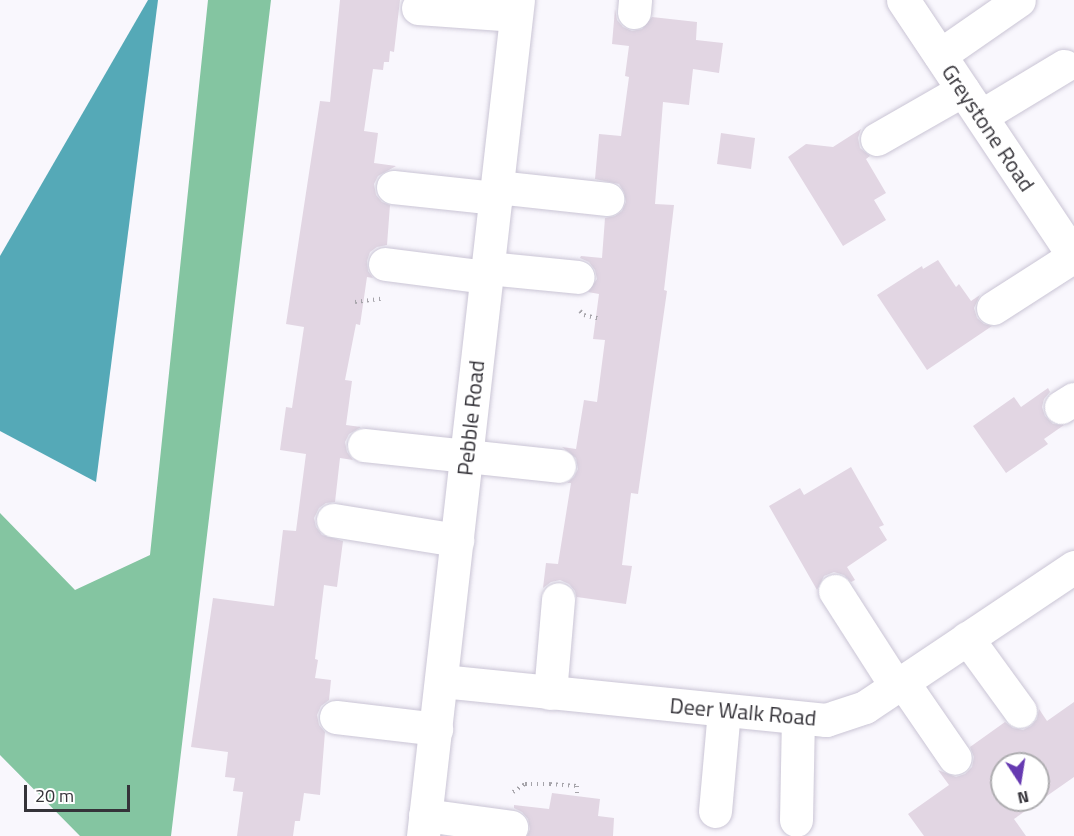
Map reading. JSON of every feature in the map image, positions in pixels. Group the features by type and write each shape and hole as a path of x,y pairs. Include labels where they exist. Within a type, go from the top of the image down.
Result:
{"street":[{"name":"Greystone Road","path":"903,0 1074,256"},
{"path":"940,55 1019,0"},
{"path":"418,8 517,8"},
{"name":"Pebble Road","path":"424,826 517,8"},
{"path":"981,116 1064,66"},
{"path":"878,139 963,90"},
{"path":"393,187 607,199"},
{"path":"993,308 1074,256"},
{"path":"385,264 578,278"},
{"path":"364,445 559,466"},
{"path":"333,520 457,540"},
{"name":"Deer Walk Road","path":"442,681 826,720 865,707 1074,567"},
{"path":"835,591 955,758"},
{"path":"550,693 558,599"},
{"path":"967,638 1020,711"},
{"path":"715,811 724,711"},
{"path":"336,717 436,729"},
{"path":"796,820 798,718"},
{"path":"424,826 504,826"}],"path":[{"path":"504,826 502,806 510,794 525,784 578,786 577,796"}],"green space":[{"path":"208,0 271,0 171,836 80,836 0,755 0,513 75,590 150,555"}],"water":[{"path":"148,0 158,0 96,482 0,431 0,256"}],"building":[{"path":"340,0 400,0 394,52 390,51 389,62 384,62 383,70 373,69 364,131 378,133 374,163 396,166 378,176 374,184 376,195 382,202 390,205 387,245 377,247 370,252 367,261 368,271 373,278 367,277 360,325 356,324 345,380 352,381 346,425 361,427 349,434 345,442 347,452 353,460 340,458 335,502 326,503 319,508 314,518 316,527 322,535 343,541 337,587 324,585 315,659 318,660 315,678 331,680 329,700 321,706 317,715 319,725 325,732 320,795 304,793 300,821 295,821 293,836 237,836 243,792 233,791 235,778 225,777 228,752 191,747 213,598 274,606 283,530 296,531 306,454 280,450 286,407 292,408 304,327 286,324 320,101 330,102"},
{"path":"615,9 617,20 623,27 632,31 642,29 652,17 697,22 696,40 723,43 719,73 693,69 689,105 663,102 655,204 674,205 664,290 667,291 638,494 631,493 622,565 632,566 626,604 577,597 577,600 575,591 569,584 560,580 551,582 543,588 546,563 558,564 571,483 567,483 578,469 576,458 562,447 576,449 584,400 597,402 605,340 593,339 599,294 588,292 597,279 595,270 589,262 580,258 581,256 602,258 605,218 615,216 622,211 626,202 619,184 595,179 599,134 621,136 629,77 625,76 629,46 612,44"},
{"path":"861,129 858,138 860,148 870,156 866,159 886,193 874,200 886,220 843,246 788,157 806,144 833,147"},
{"path":"721,133 755,138 751,169 717,164"},
{"path":"938,260 956,287 959,284 971,301 980,295 974,308 977,318 984,324 992,326 927,370 877,295 922,266 923,269"},
{"path":"1048,388 1050,392 1044,399 1042,407 1045,416 1053,424 1064,425 1044,439 1048,444 1006,473 973,426 1014,397 1021,407"},
{"path":"851,467 884,525 879,527 887,540 847,567 855,580 851,582 844,575 834,572 824,576 817,590 769,506 800,488 804,495"},
{"path":"1074,702 1074,777 1050,794 1050,752 990,752 990,812 1024,812 1014,819 1026,836 924,836 908,814 949,785 938,770 956,777 965,774 972,767 974,757 970,747 1005,722 1013,728 1023,730 1031,726 1037,719 1039,709 1047,721"},
{"path":"552,793 600,799 598,816 614,818 613,836 527,836 530,829 528,819 514,808 514,805 549,809"}]}
